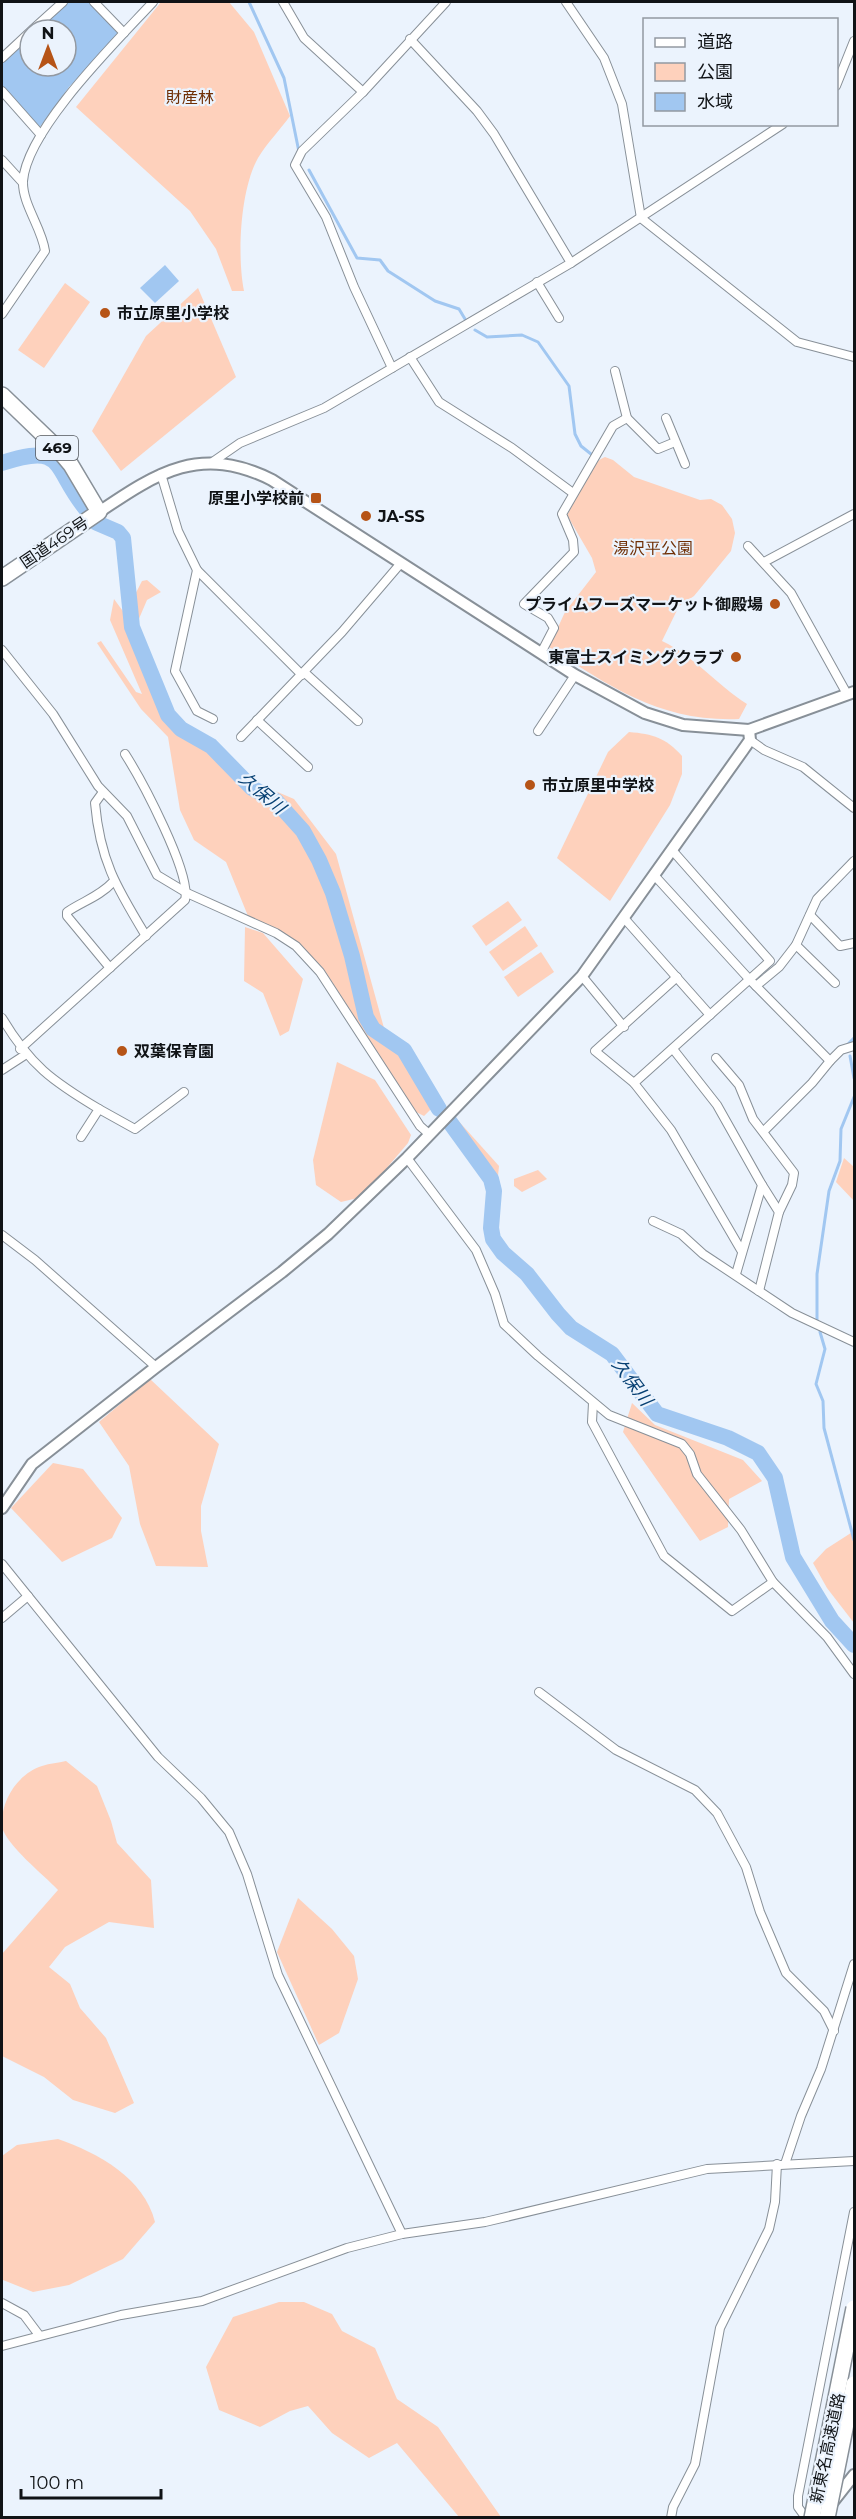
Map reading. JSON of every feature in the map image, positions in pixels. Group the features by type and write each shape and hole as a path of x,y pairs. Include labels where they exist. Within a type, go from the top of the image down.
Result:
{"highway":[{"name":"国道469号","path":"2,395 56,447 71,465 99,512 2,578"},
{"name":"新東名高速道路","path":"812,2517 855,2308"},
{"name":"新東名高速道路","path":"827,2517 855,2384"}],"street":[{"path":"45,18 63,2"},
{"path":"94,2 124,33"},
{"path":"23,183 41,135 70,94 153,2"},
{"path":"283,2 304,38 363,92"},
{"path":"392,368 354,287 326,217 295,165 302,151 363,92 446,2"},
{"path":"566,2 604,58 619,95 634,162 641,218 743,296 797,342 855,357"},
{"path":"410,39 477,111 494,134 571,263"},
{"path":"838,84 855,41"},
{"path":"2,58 18,43"},
{"path":"2,91 41,135"},
{"path":"211,463 240,443 324,408 571,263 780,126"},
{"path":"2,160 23,183 29,206 43,237 45,251 2,314"},
{"path":"537,282 559,318"},
{"path":"410,357 439,402 512,448 573,493"},
{"path":"615,371 627,418 658,449 675,442"},
{"path":"541,653 554,628 549,618 524,604 574,552 573,540 562,514 613,426 627,418"},
{"path":"666,418 685,464"},
{"path":"99,512 141,483 161,474 211,463 236,465 272,480 575,675 624,704 663,719 749,735 851,693 791,593 748,546"},
{"path":"161,474 178,531 197,570 303,674 358,721"},
{"path":"764,562 855,514"},
{"path":"242,737 303,674 401,563"},
{"path":"197,570 175,671 197,711 213,719"},
{"path":"2,650 53,714 103,792 136,829 157,875 187,893 276,933 296,946 320,972 420,1126 429,1134"},
{"path":"538,731 575,675"},
{"path":"257,720 308,767"},
{"path":"749,735 764,750 803,767 855,808"},
{"path":"2,1508 32,1464 319,1242 407,1158 582,976 672,850 749,735"},
{"path":"2,1070 185,900 187,893 173,851 144,783 125,754"},
{"path":"103,792 94,803 106,865 113,882 146,936"},
{"path":"672,850 770,961 753,983"},
{"path":"634,1083 710,1015 779,967 796,945 817,899 855,861"},
{"path":"654,875 753,983 830,1061"},
{"path":"110,968 67,916 67,912 84,900 93,900 113,882"},
{"path":"810,915 840,946 854,943"},
{"path":"624,918 710,1015"},
{"path":"796,945 835,983"},
{"path":"582,976 624,1027"},
{"path":"678,977 595,1051 634,1083 671,1130 741,1250"},
{"path":"2,1018 23,1052 54,1081 135,1129 184,1092"},
{"path":"764,1131 812,1083 830,1061 842,1050 855,1046"},
{"path":"673,1049 717,1105 779,1212"},
{"path":"716,1058 739,1085 753,1119 794,1173 792,1185 779,1212 759,1291"},
{"path":"81,1137 99,1108"},
{"path":"407,1158 476,1250 491,1284 504,1324 592,1403 609,1415 682,1444 690,1454 697,1474 741,1530 773,1582 827,1637 855,1674"},
{"path":"736,1274 741,1250 762,1185"},
{"path":"653,1221 681,1234 703,1254 808,1321 855,1342"},
{"path":"2,1235 35,1260 156,1366"},
{"path":"592,1403 592,1422 656,1542 672,1565 732,1611 773,1582"},
{"path":"2,1563 158,1757 201,1798 229,1832 247,1874 278,1975 402,2234"},
{"path":"2,1618 28,1596"},
{"path":"540,1692 616,1750 695,1790 717,1812 746,1868 760,1912 786,1973 824,2011 834,2031"},
{"path":"671,2517 673,2507 695,2464 720,2328 769,2229 781,2164 834,2031 855,1964"},
{"path":"2,2346 121,2315 202,2301 347,2248 402,2234 485,2222 707,2169 855,2161"},
{"path":"806,2517 798,2507 798,2496 855,2212"},
{"path":"2,2303 24,2315 39,2335"},
{"path":"832,2324 855,2329"},
{"path":"820,2517 855,2475"}],"green space":[{"name":"財産林","path":"161,2 229,2 254,32 290,116 258,158 247,187 241,242 244,291 232,291 216,249 190,211 76,107"},
{"path":"65,283 90,302 44,368 18,350"},
{"path":"198,288 236,377 121,471 92,431 146,336"},
{"name":"湯沢平公園","path":"605,457 613,460 634,477 700,500 711,499 722,505 732,519 735,533 731,551 694,596 679,606 662,641 685,655 747,704 739,719 685,715 638,700 594,676 549,647 565,612 596,572 592,558 567,515 589,473 599,460"},
{"path":"147,580 161,592 147,600 132,635 160,710 181,726 213,739 247,779 294,799 336,854 384,1028 407,1049 439,1101 424,1116 416,1112 323,968 298,943 248,916 226,862 194,840 180,810 168,737 141,709 97,643 101,641 136,692 142,694 110,620 114,599 125,614 142,581"},
{"path":"629,732 645,734 665,741 682,756 682,774 670,805 610,901 557,858 608,752"},
{"path":"508,901 522,920 486,946 472,926"},
{"path":"525,926 538,946 503,971 489,952"},
{"path":"245,927 263,933 303,979 289,1031 280,1036 263,993 244,981"},
{"path":"541,952 554,972 518,997 504,977"},
{"path":"337,1062 375,1080 411,1135 408,1143 362,1197 341,1202 316,1185 313,1160"},
{"path":"454,1116 499,1166 497,1185 448,1124"},
{"path":"844,1158 854,1167 854,1201 836,1182"},
{"path":"538,1170 547,1179 522,1192 514,1186 514,1179"},
{"path":"150,1379 219,1444 201,1506 201,1531 208,1567 156,1566 140,1524 129,1466 99,1422"},
{"path":"632,1403 655,1425 743,1460 762,1481 729,1499 728,1527 700,1541 623,1432"},
{"path":"53,1463 83,1469 122,1518 112,1538 62,1562 11,1508"},
{"path":"854,1531 854,1623 827,1588 813,1563 826,1549"},
{"path":"66,1761 97,1786 117,1843 151,1880 154,1928 109,1922 65,1947 49,1967 70,1984 80,2008 106,2038 134,2103 115,2113 73,2100 44,2077 2,2056 2,1954 58,1890 5,1835 2,1827 4,1807 13,1789 26,1775 42,1766"},
{"path":"298,1898 332,1929 354,1956 358,1979 339,2033 319,2045 277,1952"},
{"path":"58,2139 103,2160 130,2180 141,2192 155,2222 123,2259 69,2285 33,2292 3,2280 2,2156 17,2145"},
{"path":"279,2302 304,2302 332,2314 342,2331 375,2348 397,2399 438,2427 501,2517 459,2517 397,2443 369,2458 332,2433 308,2406 290,2411 260,2427 219,2410 206,2367 233,2317"}],"water":[{"path":"68,2 89,2 119,34 78,77 78,18 50,18"},
{"path":"18,47 18,78 77,78 39,128 2,85 2,62"},
{"path":"165,265 179,281 155,303 140,288"}],"waterway":[{"path":"249,2 284,78 299,152"},
{"path":"309,170 357,258 380,260 388,271 435,301 459,309 465,319"},
{"path":"475,330 487,337 522,335 538,342 569,386 575,434 581,446 591,454"},
{"name":"久保川","path":"2,463 37,455 48,457 61,470 86,509"},
{"name":"久保川","path":"97,523 118,532 123,538 132,627 168,715 181,729 211,746 252,788 276,801 303,831 333,893 352,956 366,1017 373,1029 404,1050 439,1109"},
{"path":"849,1043 854,1038"},
{"path":"850,1056 854,1078"},
{"path":"817,1320 817,1274 829,1191 840,1161 841,1129 854,1097"},
{"name":"久保川","path":"449,1121 491,1179 494,1191 491,1228 493,1239 503,1253 527,1274 571,1328 612,1354 657,1414 728,1438 758,1453 775,1478 793,1557 832,1621 854,1645"},
{"path":"820,1332 825,1349 816,1384 823,1401 824,1428 854,1540"}],"place":[{"name":"市立原里小学校","path":"105,313"},
{"name":"原里小学校前","path":"316,498"},
{"name":"JA-SS","path":"366,516"},
{"name":"プライムフーズマーケット御殿場","path":"775,604"},
{"name":"東富士スイミングクラブ","path":"736,657"},
{"name":"市立原里中学校","path":"530,785"},
{"name":"双葉保育園","path":"122,1051"}]}
